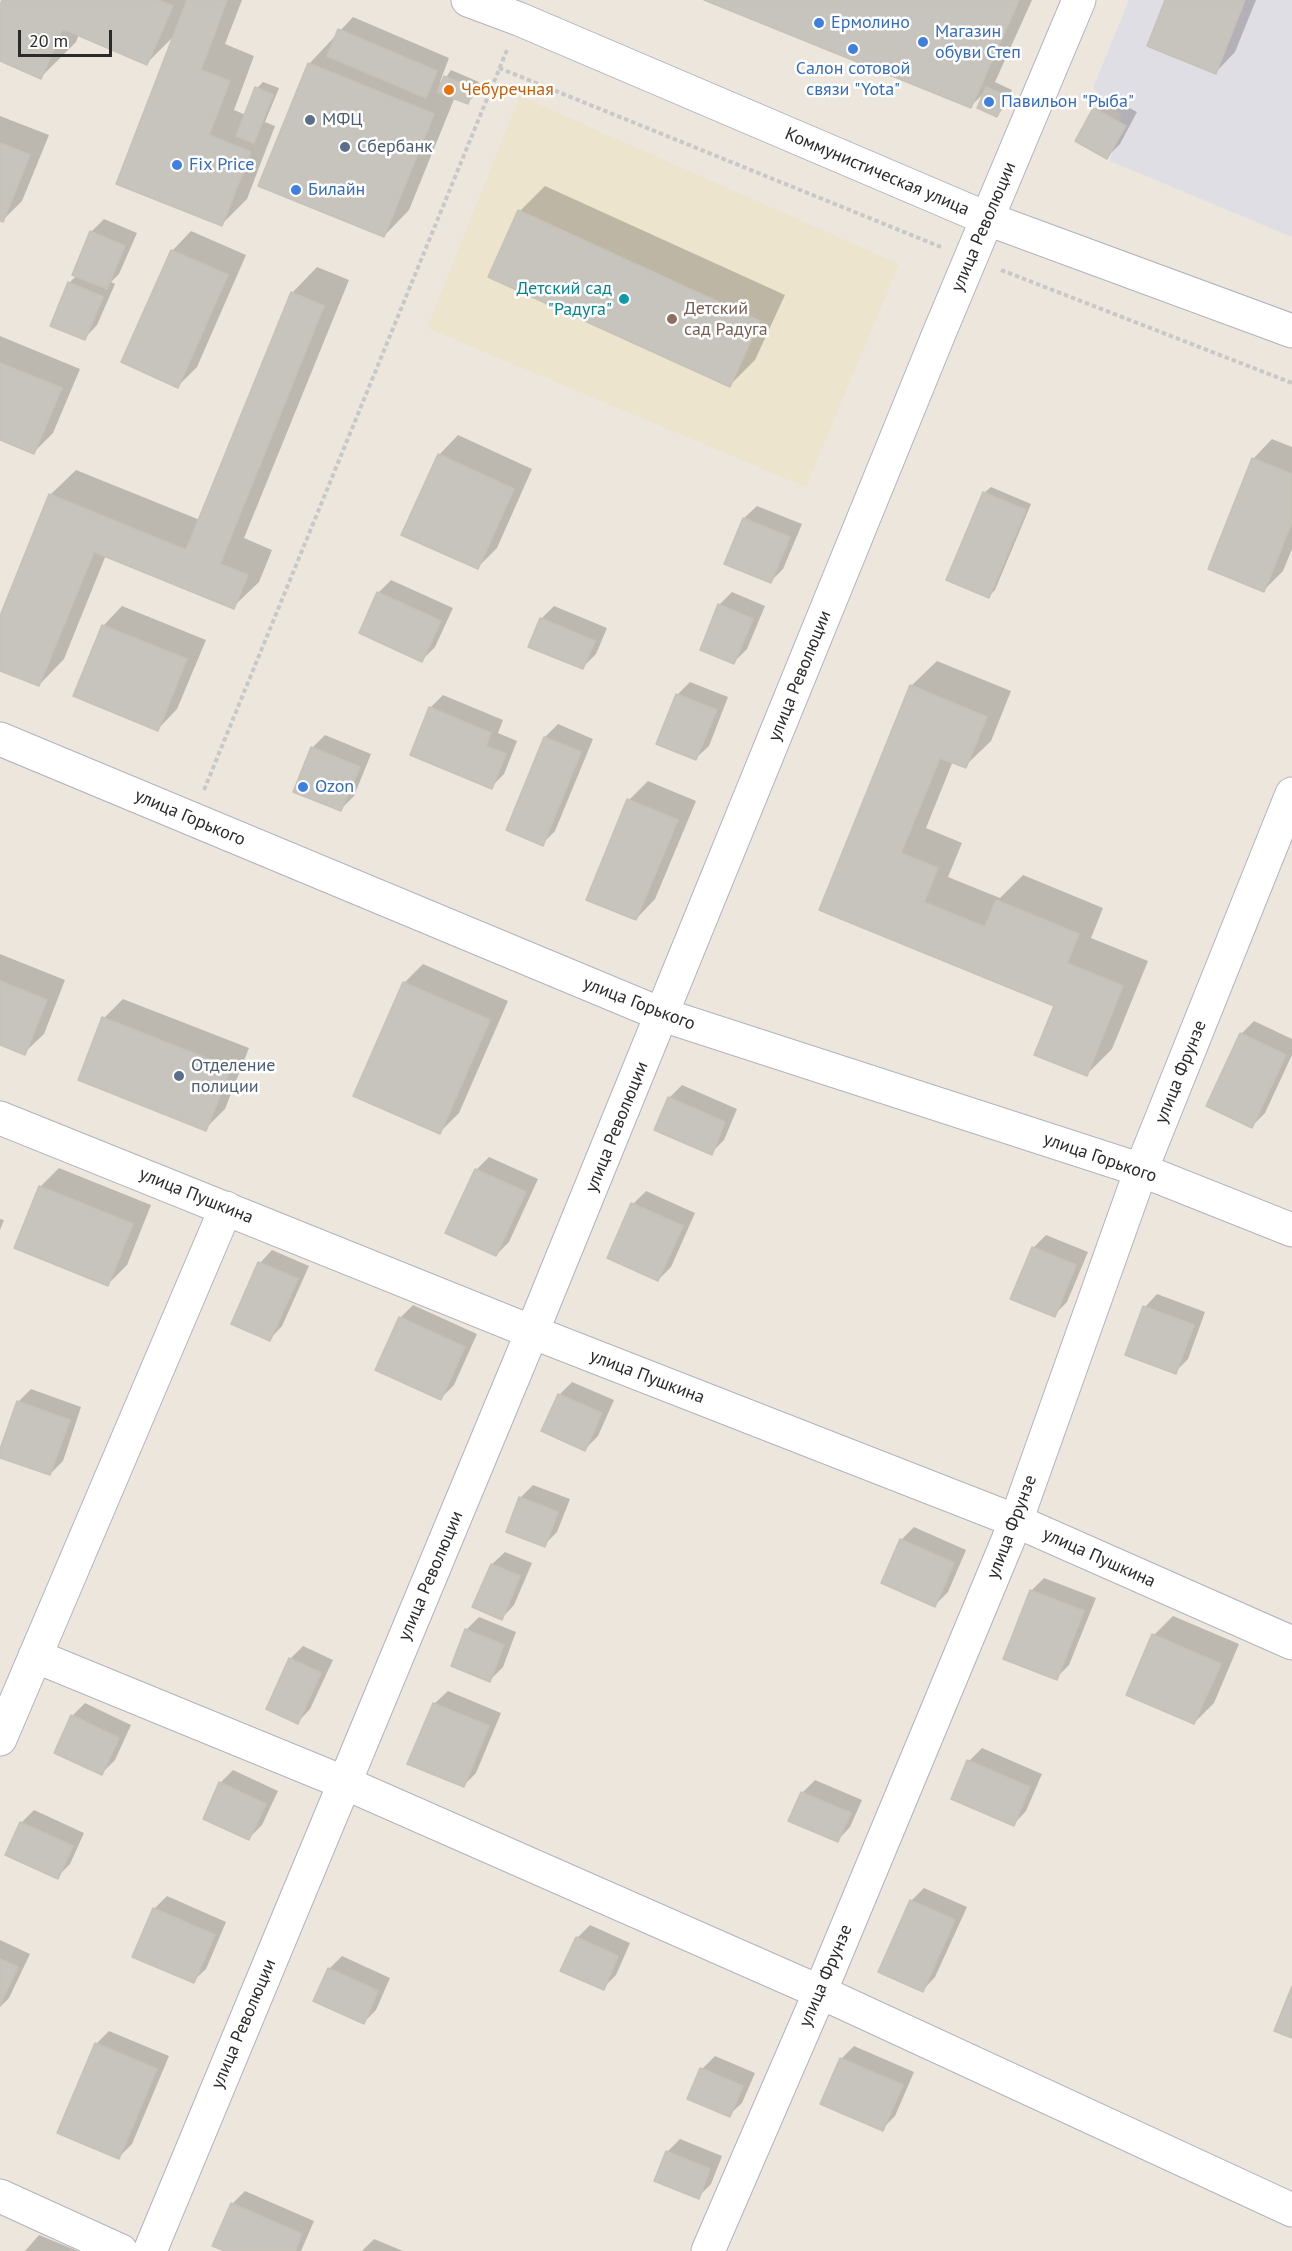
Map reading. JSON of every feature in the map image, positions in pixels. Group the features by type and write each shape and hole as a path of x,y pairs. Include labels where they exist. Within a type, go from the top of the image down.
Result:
{"street":[{"name":"Коммунистическая улица","path":"468,0 523,9 988,219 1292,331"},
{"name":"улица Революции","path":"150,2251 663,1015 1079,0"},
{"name":"улица Горького","path":"0,739 663,1015 1141,1170 1292,1230"},
{"name":"улица Фрунзе","path":"708,2251 820,1992 1016,1521 1141,1170 1292,794"},
{"name":"улица Пушкина","path":"0,1118 532,1332 1016,1521 1292,1643"},
{"path":"0,1739 226,1208"},
{"path":"35,1656 345,1783 820,1992 1292,2210"},
{"path":"0,2196 121,2251"}],"path":[{"path":"192,819 523,9"},
{"path":"500,68 971,259 1292,383"}],"shaded area":[{"path":"1129,0 1292,0 1292,237 1110,161 1121,114 1093,88"},
{"path":"520,96 899,264 806,487 427,328"}],"building":[{"path":"2,0 158,0 173,6 147,65 63,29 41,79 0,61 0,5"},
{"path":"187,0 227,0 201,70 230,81 209,135 251,152 222,226 116,184"},
{"path":"704,0 1019,0 971,108"},
{"path":"1165,0 1245,0 1216,74 1147,46"},
{"path":"338,29 437,71 426,98 327,56"},
{"path":"308,63 434,114 384,237 258,186"},
{"path":"444,76 474,88 468,104 437,92"},
{"path":"255,87 273,95 254,143 236,136"},
{"path":"986,87 1007,96 997,117 977,108"},
{"path":"1093,108 1126,126 1107,159 1075,141"},
{"path":"0,143 30,155 3,222 0,221"},
{"name":"Детский сад \"Радуга\"","path":"518,210 760,321 730,387 488,277"},
{"path":"90,231 125,246 107,289 72,275"},
{"path":"171,250 228,275 178,388 121,362"},
{"path":"68,282 103,297 85,340 50,326"},
{"path":"291,292 324,306 220,564 248,575 234,609 94,552 39,686 0,671 0,616 49,494 186,550"},
{"path":"0,363 62,388 34,454 0,440"},
{"path":"438,454 514,489 478,569 401,535"},
{"path":"1252,458 1292,474 1292,522 1264,592 1208,569"},
{"path":"983,492 1026,510 989,598 946,580"},
{"path":"743,518 790,537 771,583 724,564"},
{"path":"377,592 441,621 422,662 359,633"},
{"path":"718,604 753,619 734,664 700,650"},
{"path":"540,618 595,641 583,669 528,647"},
{"path":"102,625 187,659 158,731 73,696"},
{"path":"910,685 987,717 966,768 940,758 901,853 938,868 924,902 985,927 996,900 1079,934 1067,963 1123,986 1087,1076 1034,1055 1054,1006 819,910"},
{"path":"676,694 717,710 696,760 656,744"},
{"path":"429,707 491,733 486,746 506,754 492,789 410,755"},
{"path":"544,737 581,752 543,846 506,830"},
{"path":"311,747 360,767 341,811 293,792"},
{"path":"627,799 678,820 636,920 586,900"},
{"path":"0,981 47,1000 25,1055 0,1045"},
{"path":"403,982 490,1020 440,1134 353,1096"},
{"path":"102,1017 231,1068 206,1131 78,1080"},
{"path":"1240,1033 1286,1055 1252,1128 1206,1106"},
{"path":"668,1097 725,1122 712,1155 654,1130"},
{"path":"475,1169 526,1192 496,1256 445,1233"},
{"path":"39,1186 133,1224 108,1286 14,1248"},
{"path":"631,1203 683,1226 658,1281 607,1258"},
{"path":"1032,1247 1076,1265 1055,1317 1010,1299"},
{"path":"258,1262 298,1279 270,1341 231,1324"},
{"path":"1143,1306 1194,1325 1176,1374 1125,1355"},
{"path":"399,1317 465,1347 441,1400 375,1370"},
{"path":"558,1394 602,1413 585,1451 541,1431"},
{"path":"17,1401 70,1420 50,1475 0,1458 0,1449"},
{"path":"519,1497 558,1512 545,1547 506,1532"},
{"path":"900,1539 954,1563 935,1607 881,1583"},
{"path":"491,1564 520,1576 502,1620 472,1607"},
{"path":"1030,1590 1084,1611 1057,1680 1003,1659"},
{"path":"465,1629 504,1645 490,1682 451,1666"},
{"path":"1152,1634 1221,1664 1194,1724 1126,1695"},
{"path":"289,1658 321,1673 298,1724 266,1709"},
{"path":"433,1703 489,1726 464,1787 407,1764"},
{"path":"71,1715 119,1738 102,1775 54,1753"},
{"path":"967,1760 1030,1787 1014,1826 951,1799"},
{"path":"219,1782 266,1804 249,1840 203,1819"},
{"path":"801,1792 851,1813 838,1842 788,1821"},
{"path":"20,1822 73,1846 58,1879 5,1855"},
{"path":"910,1900 955,1920 923,1992 878,1972"},
{"path":"153,1908 215,1935 194,1983 132,1957"},
{"path":"576,1937 618,1956 604,1990 560,1971"},
{"path":"0,1959 18,1967 0,2005"},
{"path":"328,1968 378,1991 364,2024 313,2001"},
{"path":"1292,1986 1292,2038 1274,2031"},
{"path":"95,2043 157,2069 119,2159 57,2133"},
{"path":"840,2058 903,2085 883,2131 820,2104"},
{"path":"700,2068 743,2086 730,2117 687,2099"},
{"path":"666,2151 710,2169 699,2199 654,2181"},
{"path":"231,2203 302,2234 295,2251 225,2251 212,2246"}],"place":[{"name":"Ермолино","path":"819,23"},
{"name":"Магазин обуви Степ","path":"923,42"},
{"name":"Салон сотовой связи \"Yota\"","path":"853,49"},
{"name":"Чебуречная","path":"449,90"},
{"name":"Павильон \"Рыба\"","path":"989,102"},
{"name":"МФЦ","path":"310,120"},
{"name":"Сбербанк","path":"345,147"},
{"name":"Fix Price","path":"177,165"},
{"name":"Билайн","path":"296,190"},
{"name":"Детский сад \"Радуга\"","path":"624,299"},
{"name":"Детский сад Радуга","path":"672,319"},
{"name":"Ozon","path":"303,787"},
{"name":"Отделение полиции","path":"179,1076"}]}
